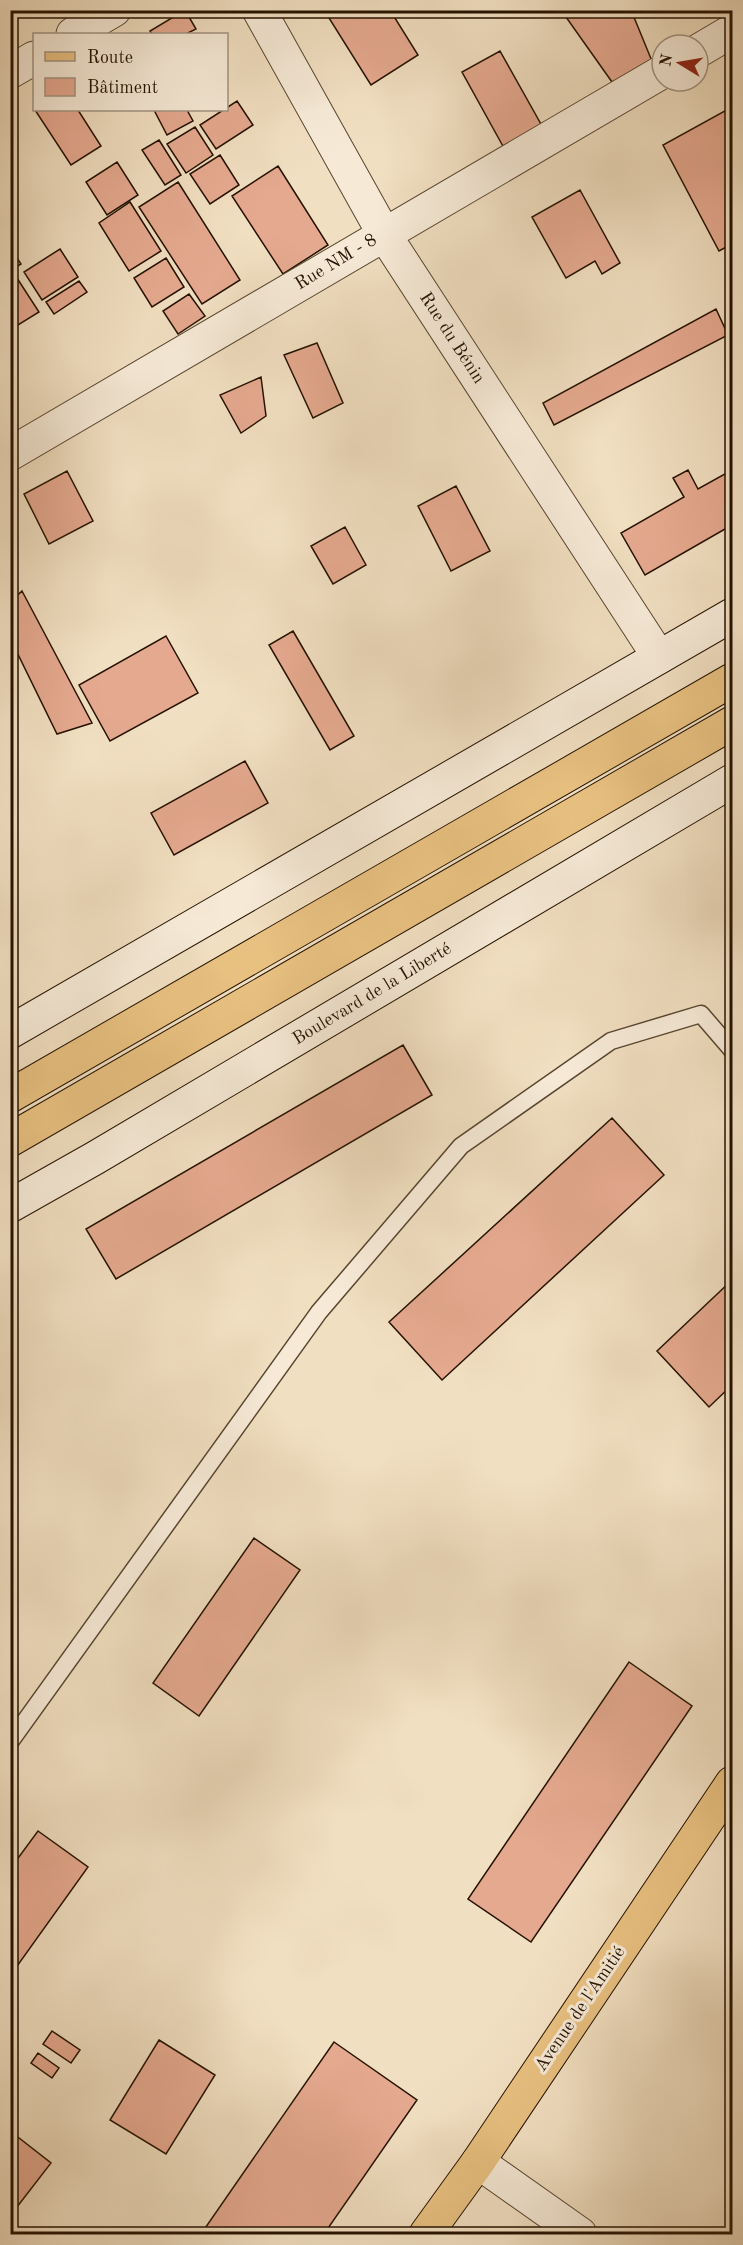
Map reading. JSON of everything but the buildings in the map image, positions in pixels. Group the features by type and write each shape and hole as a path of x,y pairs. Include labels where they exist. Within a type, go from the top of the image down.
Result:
{"main road":[{"path":"10,1096 732,680"},
{"path":"10,1140 732,723"},
{"name":"Avenue de l'Amitié","path":"426,2235 478,2162 732,1783"}],"street":[{"path":"75,33 114,10"},
{"name":"Rue du Bénin","path":"259,10 384,234 659,657"},
{"path":"710,44 732,31"},
{"path":"10,72 33,59"},
{"name":"Rue NM - 8","path":"10,454 650,79"},
{"path":"10,1032 732,615"},
{"name":"Boulevard de la Liberté","path":"10,1206 106,1152 732,780"},
{"path":"478,2162 580,2235"}],"lane":[{"path":"10,1742 319,1312 461,1146 611,1041 701,1014 732,1050"}]}
